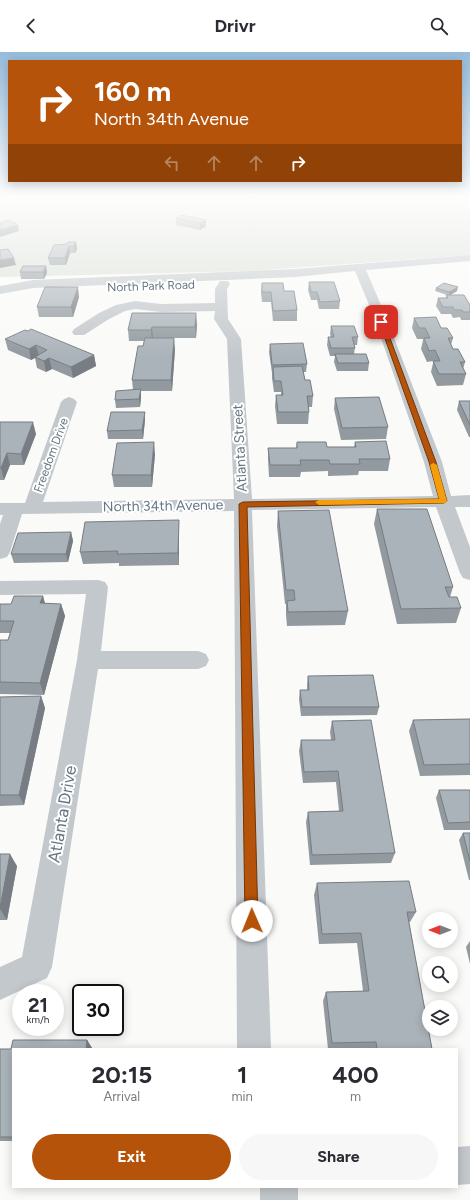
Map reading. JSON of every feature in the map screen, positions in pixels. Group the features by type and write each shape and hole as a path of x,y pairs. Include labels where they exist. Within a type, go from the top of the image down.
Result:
{"street":[{"name":"North Park Road","path":"0,291 303,280 360,270 470,258"},
{"name":"North Park Road","path":"0,291 33,284 470,266"},
{"path":"360,270 378,312 433,462 444,501 470,573"},
{"name":"Atlanta Street","path":"224,284 221,289 221,319 234,339 243,504 254,1048"},
{"path":"79,332 104,316 121,308 135,305 161,308 222,308"},
{"name":"Freedom Drive","path":"0,552 16,508 69,402"},
{"name":"North 34th Avenue","path":"16,508 470,500"},
{"name":"Atlanta Drive","path":"0,588 98,587 88,660 36,967 0,984"},
{"path":"88,660 198,660"},
{"path":"458,1166 470,1165"},
{"path":"279,1188 279,1200"}],"shaded area":[{"path":"0,251 470,251 470,255 250,271 0,277"}],"building":[{"path":"0,251 9,251 14,258 0,260"},
{"path":"51,251 67,251 65,258 48,258"},
{"path":"23,266 46,266 43,272 20,272"},
{"path":"309,282 334,282 340,301 320,302 317,292 311,292"},
{"path":"262,283 283,283 284,291 294,291 297,310 273,311 271,292 262,292"},
{"path":"444,283 458,287 449,292 436,288"},
{"path":"45,287 78,287 71,307 37,307"},
{"path":"446,295 464,295 470,305 470,312 454,310 453,307 443,307 438,298 448,298"},
{"path":"132,313 196,313 195,327 152,327 151,330 128,330"},
{"path":"436,317 441,328 447,328 453,338 448,338 453,349 458,349 465,362 460,362 466,374 439,374 433,361 440,361 435,350 429,351 424,338 430,338 425,328 419,328 414,318"},
{"path":"331,326 354,326 358,337 352,337 355,348 331,348 328,337 334,337"},
{"path":"31,329 94,355 71,367 49,358 44,361 35,357 47,350 36,345 29,349 5,339 25,330 28,331"},
{"path":"145,338 174,338 171,380 132,380 138,346 143,346"},
{"path":"303,343 307,364 272,365 270,344"},
{"path":"335,354 366,354 369,363 338,363"},
{"path":"302,366 305,380 310,380 313,396 307,396 309,412 278,412 276,395 283,395 281,381 274,381 273,367"},
{"path":"141,389 139,399 115,400 116,391"},
{"path":"379,397 388,427 342,428 335,398"},
{"path":"459,401 470,401 470,425"},
{"path":"111,412 145,412 142,430 107,431"},
{"path":"0,422 33,422 21,454 7,453 1,468 0,468"},
{"path":"386,441 390,459 359,459 360,464 330,464 329,460 300,460 301,465 270,465 268,448 297,448 297,442 326,442 327,447 356,447 355,442"},
{"path":"154,442 151,475 112,475 117,443"},
{"path":"377,509 427,509 453,587 445,587 449,597 457,597 461,608 401,609"},
{"path":"329,510 348,611 288,612 287,601 295,600 294,590 286,590 278,511"},
{"path":"179,520 178,553 117,554 118,551 80,552 85,522"},
{"path":"71,532 66,554 11,554 18,533"},
{"path":"14,596 43,596 40,603 61,604 40,683 0,682 0,640 8,640 14,621 0,621 0,604 11,604"},
{"path":"373,675 379,707 302,707 300,690 309,690 308,676"},
{"path":"41,696 19,795 0,795 0,697"},
{"path":"470,719 470,764 424,765 413,720"},
{"path":"371,720 395,853 312,855 308,812 343,811 338,771 304,772 301,740 335,740 332,721"},
{"path":"439,790 470,790 470,822 448,823"},
{"path":"463,833 470,833 470,861"},
{"path":"0,854 10,854 0,908"},
{"path":"409,881 416,912 407,912 423,1000 422,1036 430,1036 432,1048 377,1048 376,1042 332,1043 326,992 369,991 361,933 322,934 317,883"},
{"path":"13,1040 87,1040 86,1048 12,1048 12,1137 0,1137 0,1049 11,1049"}],"slow traffic":[{"path":"319,502 444,501 433,465"}],"route":[{"path":"252,921 243,504 444,501 433,462 381,322"}]}
